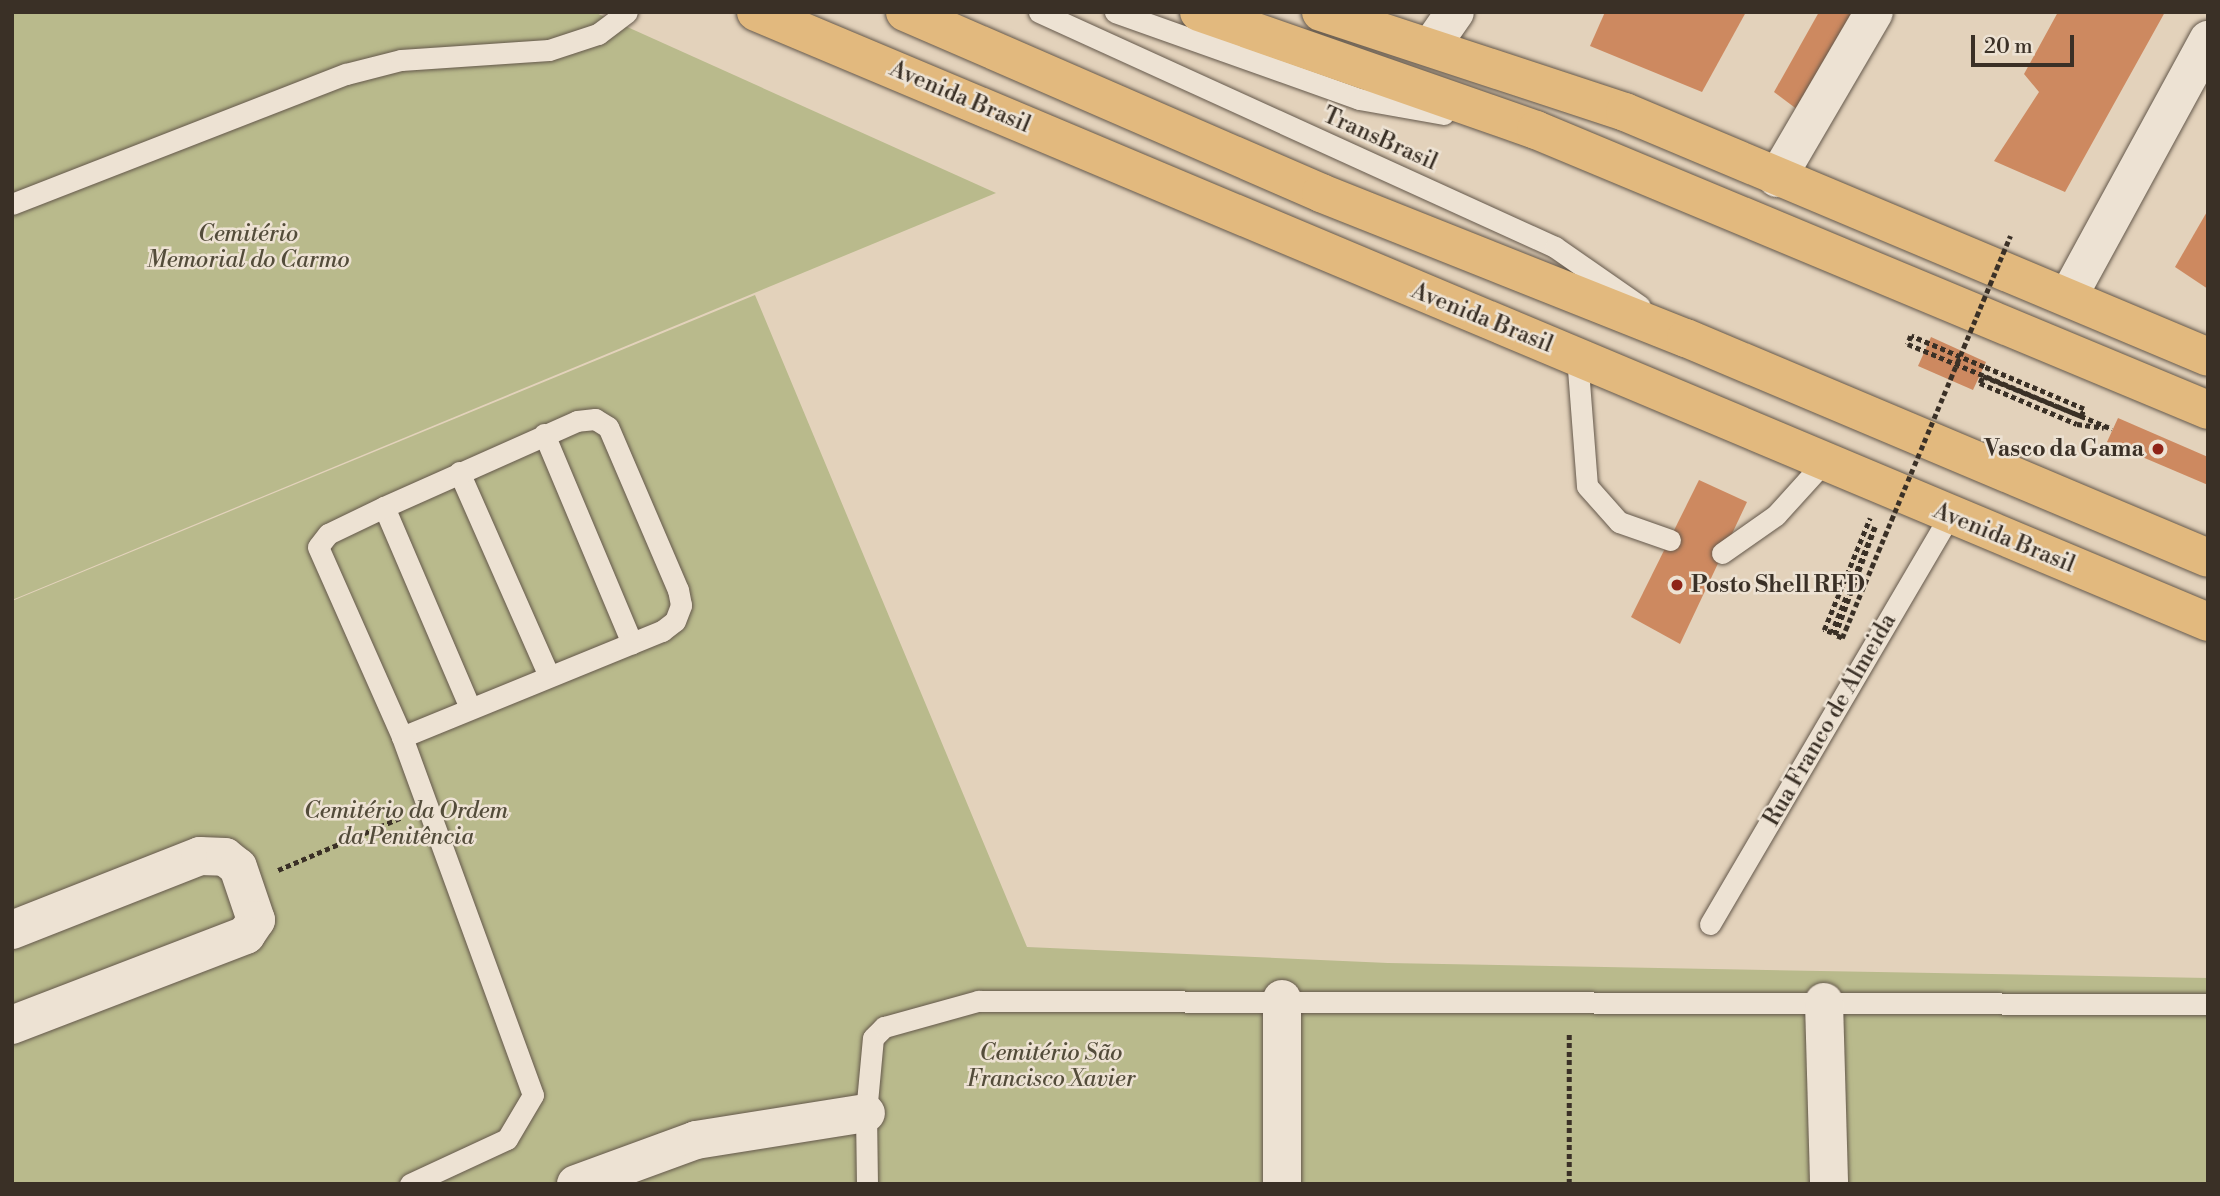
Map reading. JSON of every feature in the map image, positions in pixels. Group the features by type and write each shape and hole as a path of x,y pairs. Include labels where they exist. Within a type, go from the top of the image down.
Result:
{"highway":[{"name":"Avenida Brasil","path":"756,12 1577,356 1883,488 2208,622"},
{"path":"905,12 1321,192 1686,338 2208,558"},
{"path":"1199,12 1535,130 2208,410"},
{"path":"1321,12 1420,41 1625,112 2208,357"}],"street":[{"path":"1357,12 1420,41 1455,12"},
{"path":"1777,177 1874,12"},
{"path":"2068,297 2208,40"},
{"path":"12,930 200,856 231,859 245,884 256,920 246,935 12,1025"},
{"path":"1282,999 1283,1184"},
{"path":"1824,1002 1829,1184"},
{"path":"576,1184 696,1140 866,1113"}],"lane":[{"path":"12,204 346,74 401,60 549,50 598,34 627,12"},
{"name":"TransBrasil","path":"1039,12 1555,247 1686,338"},
{"name":"TransBrasil","path":"1115,12 1359,99 1535,130"},
{"path":"1577,356 1587,486 1619,522 1670,540"},
{"path":"402,737 632,643 675,621 681,605 667,562 608,427 595,419 577,421 459,472 328,534 318,547 321,564 402,737 533,1096 507,1139 410,1184"},
{"path":"544,435 632,643"},
{"path":"1723,553 1776,515 1824,462"},
{"path":"459,472 549,676"},
{"path":"384,507 470,708"},
{"name":"Rua Franco de Almeida","path":"1710,924 1950,516"},
{"path":"867,1184 866,1113 873,1038 884,1027 929,1011 1014,997 1569,1004 2208,1004"}],"path":[{"path":"1883,488 1824,630 1832,634 1879,528 1835,635 1842,638 1957,356 2010,236"},
{"path":"1957,356 1911,336 1908,344 2112,429 2077,424 1980,383 1983,376 2081,416 2084,409 1957,356"},
{"path":"245,884 427,806"},
{"path":"1569,1004 1569,1184"}],"green space":[{"name":"Cemitério Memorial do Carmo","path":"12,12 594,12 996,193 12,600"},
{"name":"Cemitério da Ordem da Penitência","path":"755,295 1027,947 1388,963 2208,978 2208,1184 12,1184 12,601"}],"building":[{"path":"1605,12 1746,12 1702,92 1590,46"},
{"path":"1819,12 1857,12 1802,113 1774,92"},
{"path":"2058,12 2165,12 2065,192 1994,161 2039,92 2024,74"},
{"path":"2208,210 2208,289 2175,267"},
{"path":"1931,337 1986,362 1973,390 1918,366"},
{"name":"Vasco da Gama","path":"2118,418 2208,457 2208,485 2107,442"},
{"name":"Posto Shell RFD","path":"1699,480 1747,502 1680,644 1631,617"}],"place":[{"name":"Vasco da Gama","path":"2158,449"},
{"name":"Posto Shell RFD","path":"1677,585"}],"park label":[{"name":"Cemitério São Francisco Xavier","path":"1051,1066"}]}
